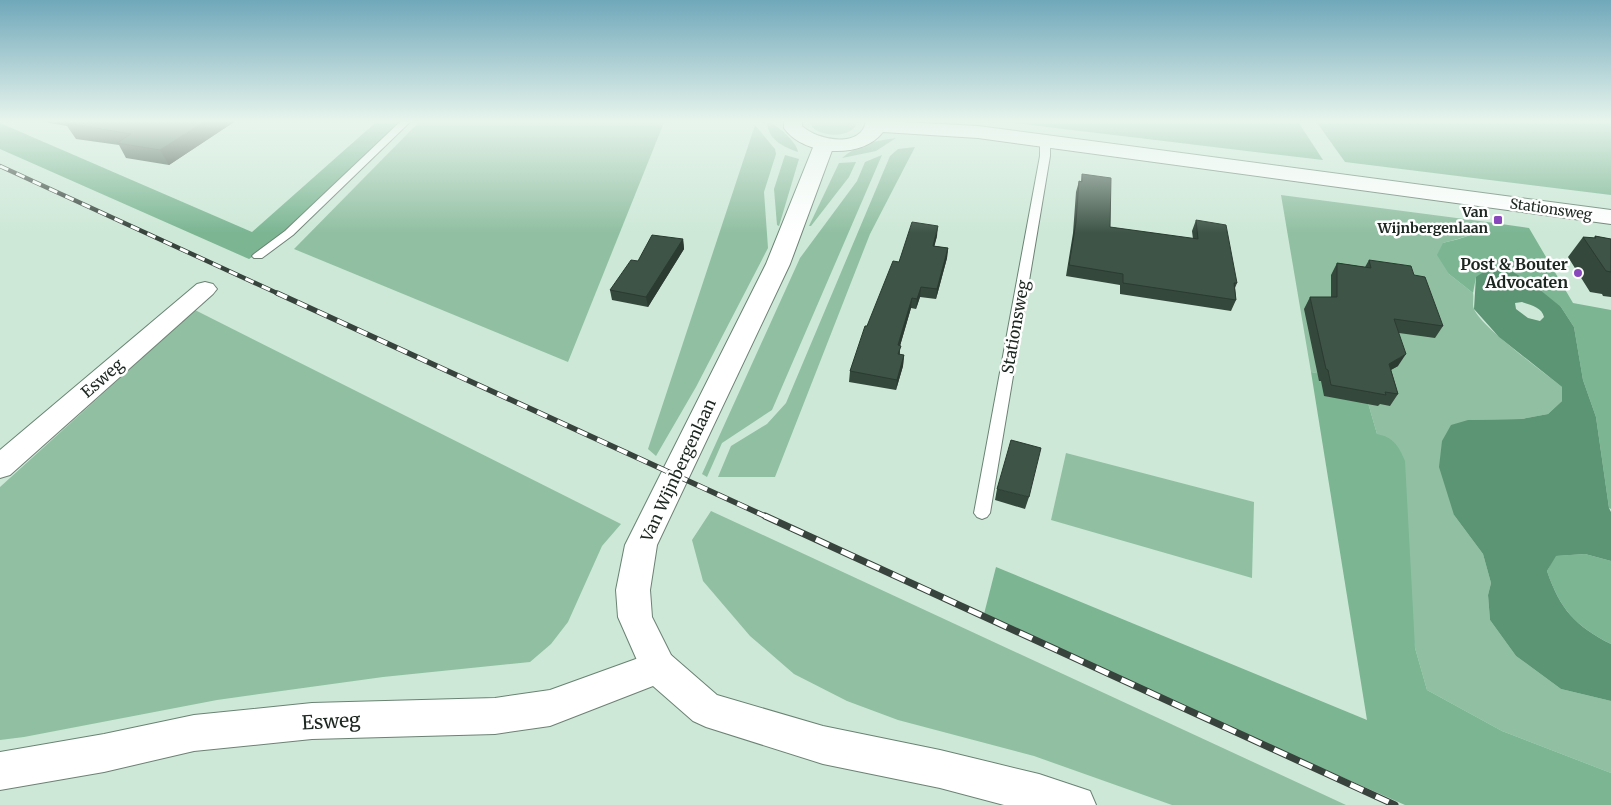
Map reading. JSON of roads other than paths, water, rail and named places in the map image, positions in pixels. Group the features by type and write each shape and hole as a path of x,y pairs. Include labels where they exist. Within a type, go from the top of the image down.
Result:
{"street":[{"name":"Van Wijnbergenlaan","path":"819,158 778,264 641,545 633,590 635,617 658,667 706,709 824,745 940,770 1040,794 1076,805"},
{"name":"Stationsweg","path":"1168,158 1611,217"},
{"name":"Esweg","path":"0,467 205,289"},
{"name":"Esweg","path":"0,771 104,753 194,733 312,721 495,716 550,708 658,667"}],"lane":[{"path":"258,256 289,233 368,158"},
{"name":"Stationsweg","path":"982,513 1045,158"}],"railway":[{"path":"0,166 279,294"},
{"path":"277,293 767,517"},
{"path":"765,516 1395,805"}],"place":[{"name":"Van Wijnbergenlaan","path":"1498,220"},
{"name":"Post & Bouter Advocaten","path":"1578,273"}]}
